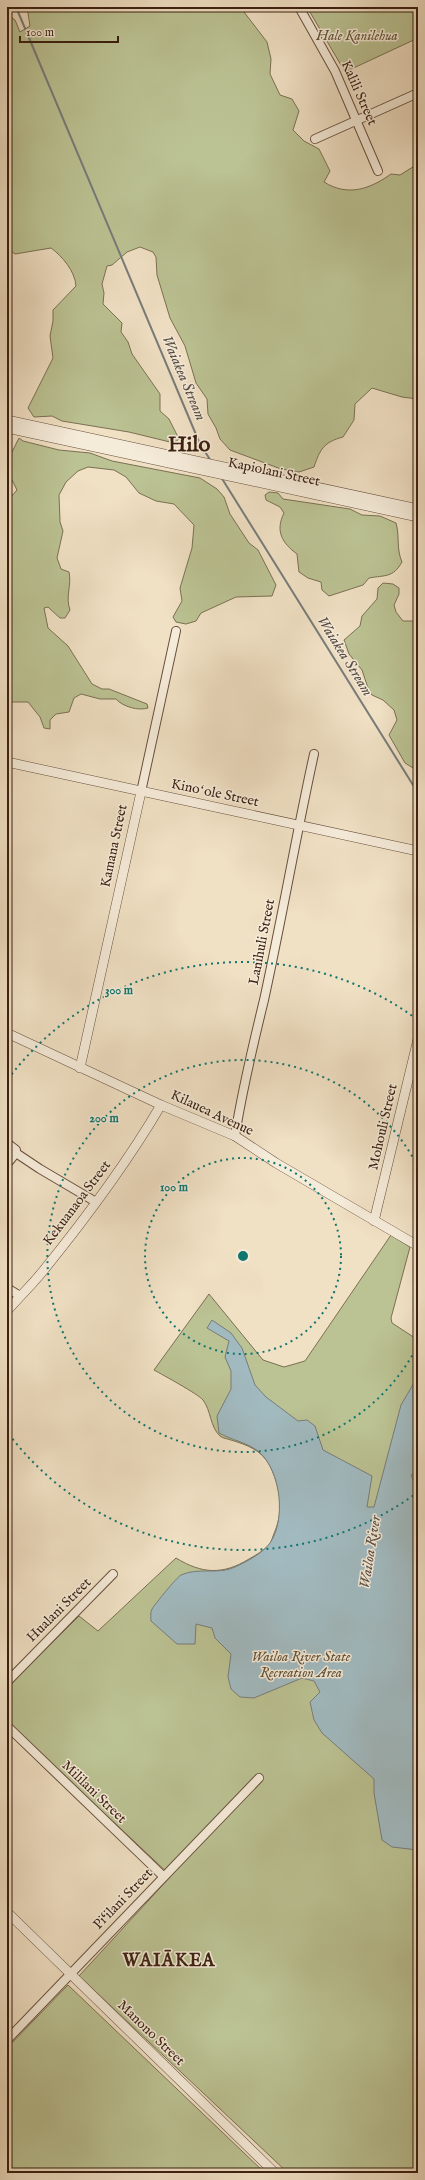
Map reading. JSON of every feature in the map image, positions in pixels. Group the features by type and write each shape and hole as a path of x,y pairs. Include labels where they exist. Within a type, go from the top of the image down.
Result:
{"street":[{"name":"Kalili Street","path":"300,7 335,70 378,171"},
{"path":"315,139 418,93"},
{"name":"Kapiolani Street","path":"7,420 418,509"},
{"name":"Kapiolani Street","path":"7,428 418,517"},
{"name":"Kamana Street","path":"80,1068 176,631"},
{"name":"Lanihuli Street","path":"235,1136 243,1086 264,1000 298,825 314,754"},
{"name":"Kinoʻole Street","path":"7,762 418,852"},
{"name":"Kilauea Avenue","path":"7,1033 161,1105 235,1136 374,1221 418,1246"},
{"name":"Mohouli Street","path":"374,1221 418,1039"},
{"name":"Kekuanaoa Street","path":"7,1311 42,1272 96,1202 143,1136 161,1105"},
{"path":"7,1143 16,1150 16,1153 40,1169 96,1202"},
{"path":"7,1164 16,1153"},
{"path":"7,1288 20,1296"},
{"name":"Hualani Street","path":"7,1682 113,1574"},
{"name":"Mililani Street","path":"7,1726 164,1876"},
{"name":"Pi‘ilani Street","path":"7,2040 260,1778"},
{"name":"Manono Street","path":"7,1912 275,2173"}],"green space":[{"path":"27,7 243,7 244,12 267,42 271,59 270,74 280,95 292,99 299,111 293,130 304,141 319,149 330,171 324,182 333,187 350,190 367,187 391,174 400,175 416,165 416,156 418,154 418,399 402,397 372,388 355,404 354,420 343,437 331,441 324,447 318,455 314,467 299,472 281,469 230,450 220,439 208,414 207,399 196,383 185,346 170,318 157,275 156,257 153,252 140,247 127,252 112,265 107,266 102,284 104,293 103,304 122,323 121,332 128,342 132,354 160,394 160,411 169,419 179,439 174,443 129,432 62,421 52,416 34,417 28,408 53,358 50,336 53,321 53,310 76,286 71,269 51,248 15,254 7,248 7,14 15,20 20,32 30,26"},
{"name":"Hale Kanilehua","path":"307,7 418,7 418,38 345,72"},
{"path":"19,438 23,441 59,450 90,453 112,461 200,478 217,489 224,497 230,514 249,543 258,550 276,585 272,596 236,597 201,613 196,621 186,624 176,622 173,617 182,601 180,588 192,548 194,525 174,504 156,501 139,493 126,477 114,470 88,467 78,471 66,482 59,495 60,522 63,531 57,558 61,569 69,572 70,582 68,600 70,610 65,618 60,618 48,607 44,608 48,628 68,646 92,684 102,689 109,689 147,704 148,708 136,709 119,702 116,699 100,699 81,694 74,698 69,712 56,714 50,720 50,729 44,728 40,717 28,702 7,702 7,526 11,497 17,490 12,480 7,477 7,452 12,452"},
{"path":"269,492 278,493 283,499 350,509 362,515 380,516 396,523 399,552 402,562 395,571 388,575 369,578 363,585 329,596 322,590 321,582 308,578 299,572 297,554 284,541 280,531 281,519 284,513 280,507 266,500 265,495"},
{"path":"383,583 393,584 399,588 399,594 394,605 396,612 403,621 418,621 418,771 405,763 389,735 397,720 394,710 383,700 372,695 369,691 362,670 349,654 344,640 360,626 362,616 377,599 378,588"},
{"name":"Wailoa River State Recreation Area","path":"391,1235 410,1247 391,1318 392,1323 418,1340 418,2171 416,2173 288,2173 79,1976 171,1876 7,1722 7,1687 79,1616 98,1631 176,1558 204,1570 221,1570 239,1564 259,1553 269,1545 278,1523 280,1498 276,1482 267,1460 254,1449 220,1436 214,1428 206,1404 200,1397 154,1370 209,1294 263,1360 284,1367 305,1361"},
{"path":"68,1985 265,2173 7,2173 7,2048"}],"water":[{"name":"Wailoa River","path":"212,1320 231,1333 242,1348 255,1385 266,1397 298,1421 307,1420 315,1426 323,1450 372,1476 367,1507 374,1507 401,1405 418,1376 418,1470 411,1475 414,1482 418,1484 418,1850 392,1847 382,1840 374,1793 374,1779 322,1733 314,1720 310,1702 320,1692 314,1681 302,1678 254,1698 240,1697 231,1689 228,1677 231,1654 215,1638 212,1628 196,1624 195,1644 177,1644 151,1621 152,1609 181,1575 194,1572 229,1569 244,1563 267,1547 275,1533 278,1522 279,1496 277,1484 267,1461 260,1453 246,1444 219,1433 217,1416 231,1389 231,1371 225,1357 229,1341 207,1328"}],"waterway":[{"name":"Waiakea Stream","path":"16,7 200,444 211,461"},
{"name":"Waiakea Stream","path":"221,477 418,793"}],"district":[{"name":"Hilo","path":"189,445"},
{"name":"WAIĀKEA","path":"169,1961"}]}
